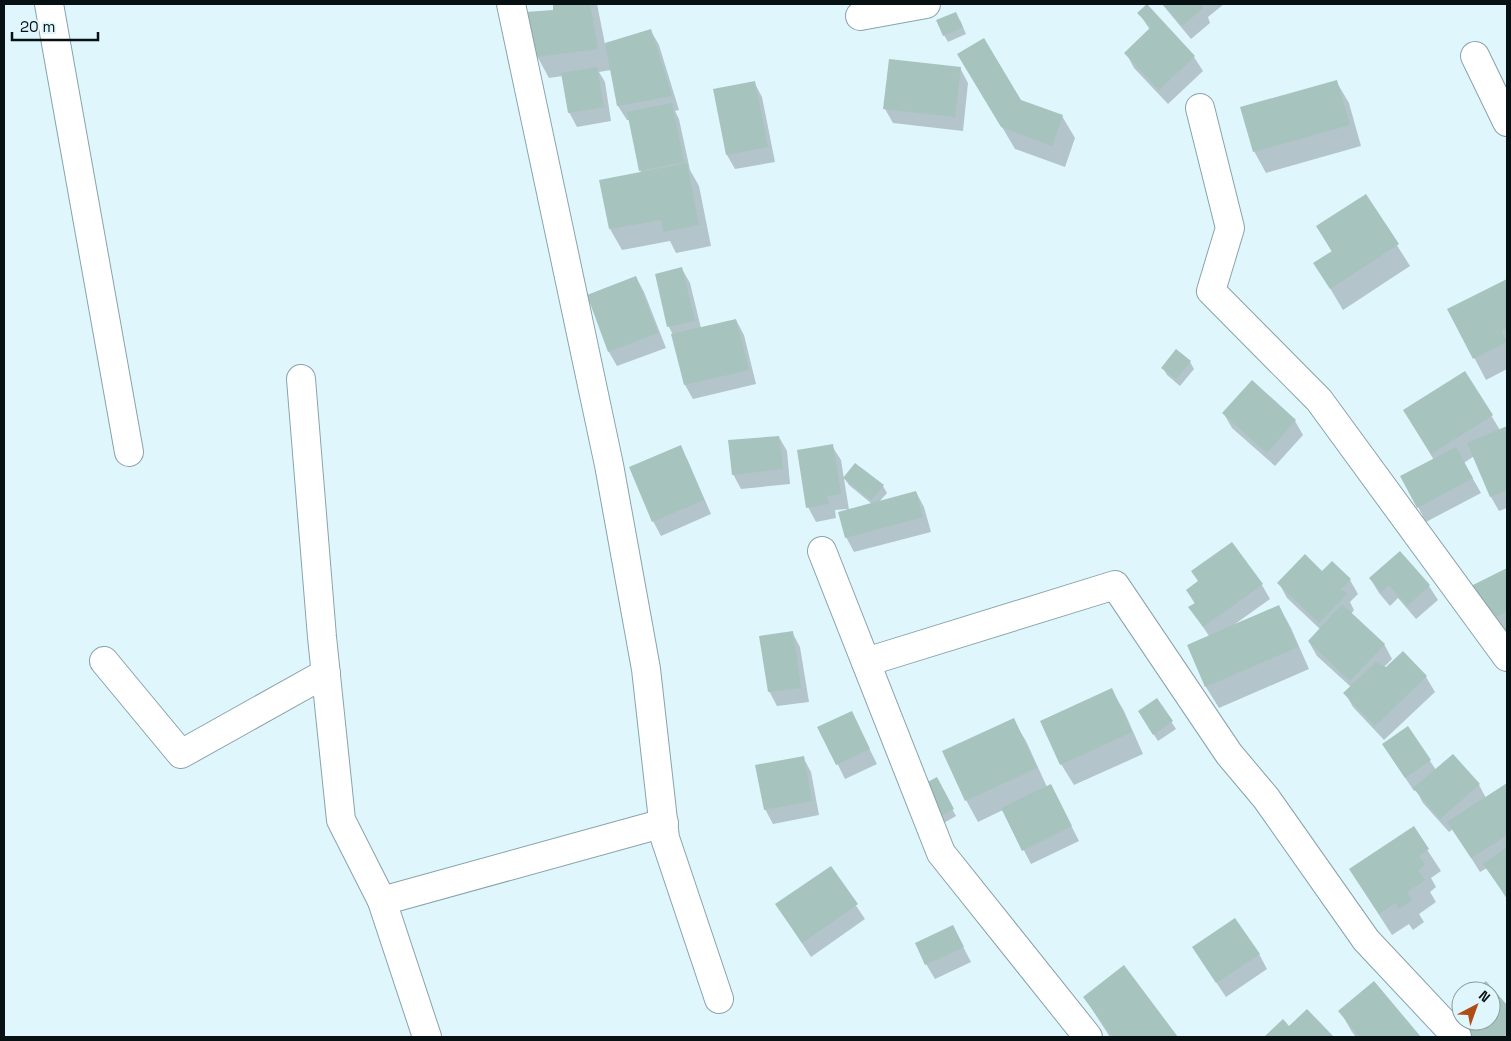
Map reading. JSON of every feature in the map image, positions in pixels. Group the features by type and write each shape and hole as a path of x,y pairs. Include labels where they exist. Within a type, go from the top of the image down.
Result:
{"street":[{"path":"49,4 129,452"},
{"path":"511,4 609,465 646,669 665,838 719,998"},
{"path":"860,16 926,4"},
{"path":"1475,56 1507,122"},
{"path":"1200,108 1230,228 1211,291 1319,400 1507,657"},
{"path":"301,378 326,673 341,820 382,901 427,1037"},
{"path":"822,551 941,853 1088,1037"},
{"path":"866,662 1115,585 1213,730 1266,798 1366,940 1457,1037"},
{"path":"104,661 181,754 326,673"},
{"path":"382,901 664,823"}],"building":[{"path":"553,4 590,4 598,49 536,57 525,12 553,10"},
{"path":"1147,4 1195,56 1159,90 1124,53 1151,27 1137,13"},
{"path":"1163,4 1201,4 1203,8 1182,26"},
{"path":"956,12 963,27 943,36 936,20"},
{"path":"651,29 672,96 617,106 605,43"},
{"path":"984,38 1021,100 1063,115 1052,146 1001,127 957,54"},
{"path":"889,59 961,67 955,117 883,109"},
{"path":"597,67 604,107 568,113 561,73"},
{"path":"1337,80 1350,125 1253,152 1240,107"},
{"path":"755,81 768,147 726,155 713,89"},
{"path":"672,103 684,162 639,171 627,112"},
{"path":"687,163 699,225 663,232 661,220 609,229 599,180"},
{"path":"1366,194 1399,244 1330,289 1313,263 1332,251 1316,226"},
{"path":"682,267 695,321 667,327 655,274"},
{"path":"636,276 658,333 608,352 587,295"},
{"path":"1507,279 1507,328 1501,331 1507,342 1473,359 1447,309"},
{"path":"736,319 749,370 684,385 671,334"},
{"path":"1176,349 1191,361 1176,379 1161,368"},
{"path":"1465,371 1493,415 1431,454 1403,410"},
{"path":"1252,380 1296,420 1267,453 1222,413"},
{"path":"1507,426 1507,490 1490,497 1467,443"},
{"path":"779,436 783,469 732,475 728,440"},
{"path":"833,444 841,494 827,496 829,504 806,508 797,450"},
{"path":"681,445 704,500 652,522 629,467"},
{"path":"1456,447 1473,478 1417,508 1400,476"},
{"path":"855,463 884,485 871,500 843,478"},
{"path":"916,491 923,517 845,538 838,512"},
{"path":"1232,542 1263,584 1203,627 1188,607 1195,603 1186,590 1198,581 1191,571"},
{"path":"1400,551 1430,585 1407,606 1389,585 1381,592 1369,578"},
{"path":"1305,554 1322,571 1332,561 1351,579 1341,589 1347,594 1319,623 1277,583"},
{"path":"1507,568 1507,611 1488,621 1471,586"},
{"path":"1342,604 1385,644 1350,681 1308,641"},
{"path":"1279,605 1298,647 1205,687 1187,645"},
{"path":"793,631 801,688 768,692 759,636"},
{"path":"1403,651 1427,676 1375,726 1343,693 1376,662 1386,667"},
{"path":"1112,688 1132,732 1060,765 1040,721"},
{"path":"1157,698 1173,721 1153,735 1138,711"},
{"path":"852,711 870,749 836,765 817,727"},
{"path":"1014,718 1037,768 965,801 942,751"},
{"path":"1408,726 1431,760 1405,778 1382,744"},
{"path":"1453,754 1480,784 1440,819 1413,788"},
{"path":"804,756 812,801 764,810 755,765"},
{"path":"937,777 954,809 937,818 920,786"},
{"path":"1507,783 1507,835 1471,858 1447,822"},
{"path":"1051,784 1072,826 1022,851 1001,808"},
{"path":"1414,826 1429,849 1419,856 1425,865 1418,870 1425,880 1407,892 1412,900 1399,909 1395,903 1379,914 1349,869"},
{"path":"1507,847 1507,898 1483,864"},
{"path":"831,866 858,904 802,943 775,904"},
{"path":"1235,918 1260,954 1216,983 1192,947"},
{"path":"953,925 964,947 925,965 915,943"},
{"path":"1124,965 1178,1037 1113,1037 1083,997"},
{"path":"1374,981 1421,1037 1360,1037 1338,1011"},
{"path":"1501,998 1507,1005 1507,1032 1502,1037 1470,1037 1465,1031 1501,1031"},
{"path":"1307,1009 1332,1037 1264,1037 1283,1019 1289,1026"}]}
